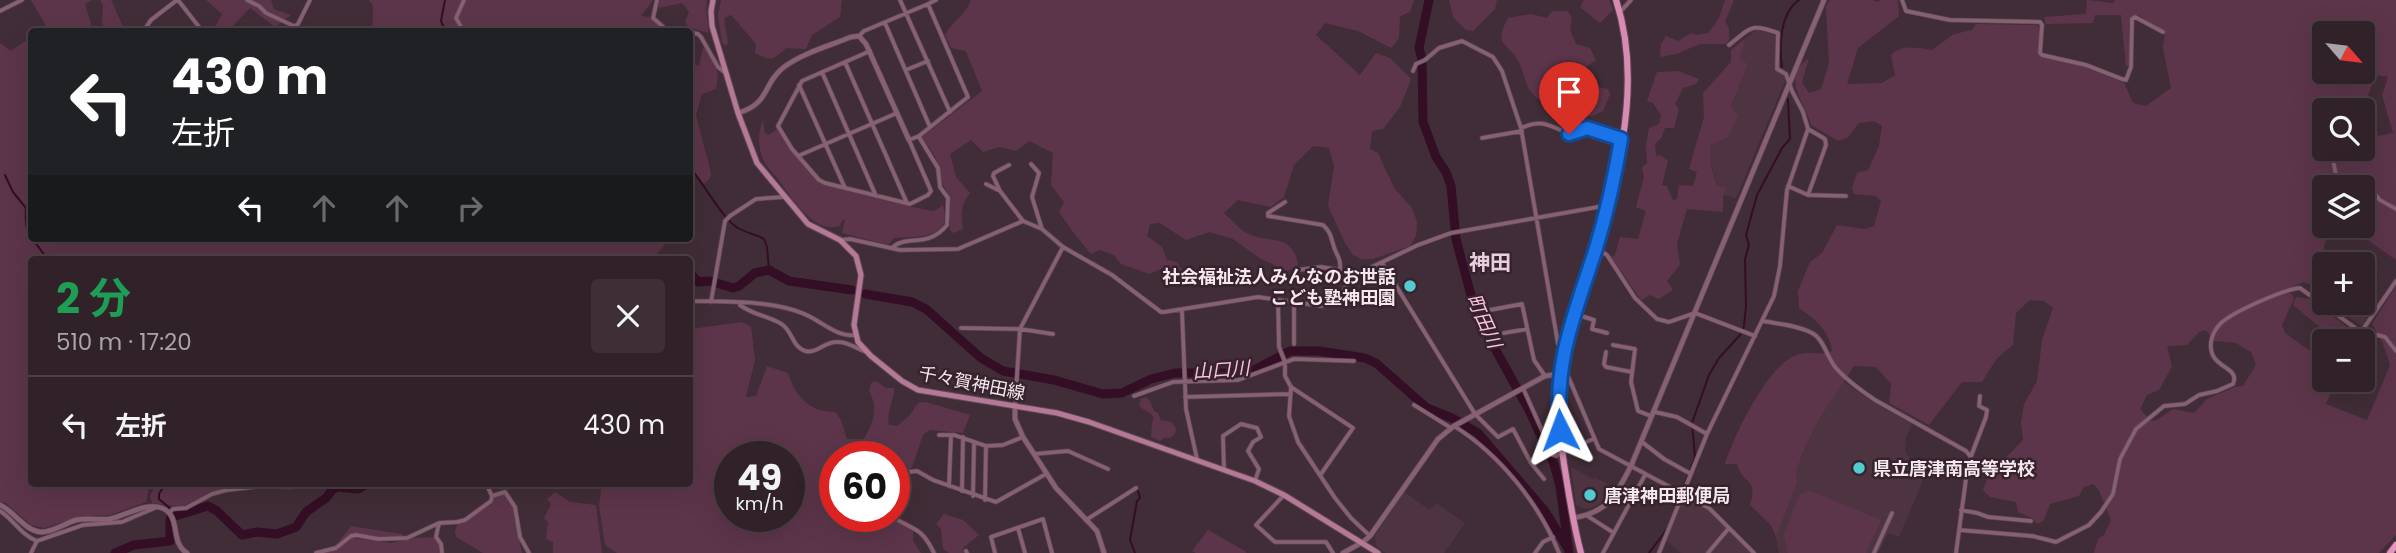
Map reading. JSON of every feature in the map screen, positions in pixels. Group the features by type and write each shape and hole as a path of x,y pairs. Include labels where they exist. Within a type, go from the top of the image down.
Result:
{"highway":[{"path":"2390,553 2396,546"}],"main road":[{"path":"713,0 712,26 751,152 783,197 808,225 840,240 856,256 861,275 854,314 855,335"},
{"path":"1581,553 1563,452 1558,410 1559,374 1564,347 1608,208 1621,139 1629,66 1626,36 1616,0"},
{"name":"千々賀神田線","path":"855,335 866,352 902,381 918,390 1057,413 1089,422 1255,481 1284,495 1378,553"}],"street":[{"path":"0,11 22,0"},
{"path":"146,28 151,20 177,0 199,28"},
{"path":"247,0 266,13 296,27 310,0"},
{"path":"462,28 456,18 464,0"},
{"path":"657,0 653,18 664,28"},
{"path":"900,0 950,112"},
{"path":"738,113 755,106 775,76 786,66 936,0"},
{"path":"1620,12 1631,0"},
{"path":"1573,518 1586,516 1609,502 1642,442 1824,0"},
{"path":"1902,0 1906,11 1950,20 2038,22 2042,25 2042,55 2086,65 2122,79 2126,79 2131,67 2132,19 2135,17 2163,32"},
{"path":"909,140 919,136 968,97 928,4"},
{"path":"885,23 930,127"},
{"path":"1659,553 1689,473 1774,296 1788,186 1808,129 1787,74 1777,69 1778,33 1758,26 1753,27 1729,45"},
{"path":"693,32 698,33 718,66 727,74"},
{"path":"859,36 870,51 931,191 910,204 819,180 798,156 778,124 802,81 870,51"},
{"path":"1413,71 1416,64 1439,48 1462,41 1493,57 1503,71 1521,130 1558,344 1564,347"},
{"path":"906,70 928,61"},
{"path":"845,62 906,203"},
{"path":"822,72 876,196"},
{"path":"799,85 845,188"},
{"path":"798,156 897,113"},
{"path":"1482,138 1521,130 1533,123 1545,123 1569,134 1587,128 1621,139"},
{"path":"1808,129 1825,139 1826,145 1808,195"},
{"path":"892,248 901,242 929,239 947,225 948,198 940,187 938,168 919,136"},
{"path":"2333,161 2339,178 2363,181 2380,200 2396,209"},
{"path":"1031,164 1039,173 1032,197 1042,229"},
{"path":"1009,165 993,176 1000,191 1023,220 1042,229 1063,247 1112,275 1161,312 1182,311 1196,306 1252,297 1322,306 1339,297 1353,276 1451,233 1598,207 1608,208"},
{"path":"986,184 1000,191"},
{"path":"1788,186 1808,195 1846,196"},
{"path":"711,302 725,221 756,199 783,197"},
{"path":"1285,202 1268,213 1268,216 1323,225 1327,228 1341,259 1340,270"},
{"path":"840,240 850,239 909,251 958,248 1023,220"},
{"path":"1063,247 1020,329 1013,413 1023,437 1046,474 1100,537 1104,553"},
{"path":"1596,248 1607,255 1635,298 1657,319 1670,322 1695,313 1755,336"},
{"path":"1382,263 1475,414 1498,437 1513,429 1531,463 1544,479"},
{"path":"1297,270 1321,267 1340,270 1353,276"},
{"path":"2363,329 2396,281"},
{"path":"1959,530 2032,536 2056,542 2096,519 2113,494 2120,459 2137,429 2164,406 2185,404 2199,395 2233,384 2233,373 2218,363 2211,353 2212,336 2229,317 2257,303 2300,288 2359,329"},
{"path":"1278,300 1279,346 1285,362 1285,376 1291,387 1353,428 1321,474"},
{"path":"693,301 769,305 802,312 843,336 855,335"},
{"path":"739,303 753,313 785,327 794,342 803,350 814,351 830,342 842,342 866,352"},
{"path":"1294,303 1294,344"},
{"path":"1490,310 1522,304 1534,359 1545,376"},
{"path":"1182,311 1185,397 1198,461"},
{"path":"1575,314 1594,320 1592,329 1607,333"},
{"path":"1763,321 1813,333 1819,338 1829,359 1839,371 1863,391 1966,451 1970,457"},
{"path":"961,328 1020,329 1054,334"},
{"path":"1504,333 1527,329"},
{"path":"2375,334 2385,337 2396,351"},
{"path":"1614,345 1635,349 1631,382 1638,411 1677,417 1707,434"},
{"path":"1606,352 1606,367 1632,372"},
{"path":"1134,396 1173,382 1238,380 1303,358 1354,361"},
{"path":"1343,553 1363,543 1370,536 1438,439 1452,427 1545,376 1559,374 1568,376 1602,452 1709,508 1754,553"},
{"path":"1291,387 1289,416 1298,442 1351,518 1370,536"},
{"path":"1523,388 1553,455 1594,439"},
{"path":"1185,397 1291,394"},
{"path":"1956,553 1970,457 1987,411 1979,406 1980,396"},
{"path":"1414,405 1491,453 1516,482 1553,537 1559,553"},
{"path":"1224,470 1223,436 1241,425 1256,428 1261,438 1253,442 1248,451 1259,469 1255,481"},
{"path":"939,435 951,435 986,446 1003,445 1023,437"},
{"path":"949,486 951,435"},
{"path":"962,491 963,438"},
{"path":"1642,442 1689,473"},
{"path":"973,495 974,443"},
{"path":"985,500 986,446"},
{"path":"1034,454 1068,451 1108,468"},
{"path":"910,472 996,502 1004,500 1046,474"},
{"path":"1604,553 1646,474"},
{"path":"0,505 33,530 40,532 76,521 110,518 141,508 157,507 171,511 186,508 199,499 228,490 254,487"},
{"path":"488,487 492,496"},
{"path":"1086,520 1136,488"},
{"path":"316,553 336,548 351,536 394,540 407,538 439,523 465,520 486,505 492,496 505,492 512,500 520,537 529,553"},
{"path":"1284,495 1255,525 1275,542 1326,542 1333,553"},
{"path":"30,553 37,541 83,525 122,522 157,507"},
{"path":"1961,510 1988,517 2031,521"},
{"path":"0,511 23,533 37,541"},
{"path":"171,511 176,541 181,550 187,553"},
{"path":"1874,553 1892,513"},
{"path":"1586,516 1614,533"},
{"path":"995,553 991,537 1043,519 1052,553"},
{"path":"439,523 436,537 441,544 442,553"},
{"path":"910,526 926,537 934,553"},
{"path":"1708,553 1730,527"},
{"path":"1018,528 1025,553"},
{"path":"1535,553 1543,542 1553,537"}],"shaded area":[{"path":"31,0 92,0 85,4 92,28 43,28 46,26"},
{"path":"100,0 111,0 124,28 107,28 102,24 103,5"},
{"path":"206,0 271,0 274,9 291,15 275,27 250,8 231,28 215,28 222,14"},
{"path":"369,0 653,0 641,16 649,17 661,28 372,28 373,5"},
{"path":"707,0 709,33 689,28 685,22 689,12 682,3 659,8 659,1"},
{"path":"721,0 842,0 840,17 812,35 806,49 786,48 769,59 755,53 756,44 731,15 724,18 728,43 726,46 722,43 718,15"},
{"path":"971,0 1414,0 1410,12 1400,16 1399,38 1391,48 1358,31 1325,23 1316,35 1360,75 1376,53 1390,58 1411,79 1400,107 1383,129 1372,131 1370,149 1378,153 1394,188 1412,208 1417,222 1416,236 1410,246 1373,259 1361,259 1353,255 1328,206 1334,166 1329,148 1313,146 1294,165 1284,197 1271,207 1238,200 1224,213 1245,232 1291,247 1298,265 1288,271 1261,259 1233,239 1209,232 1186,240 1160,223 1150,224 1147,236 1162,247 1167,260 1177,262 1182,270 1178,275 1169,276 1163,268 1150,274 1121,264 1114,255 1100,250 1091,254 1073,232 1059,212 1064,202 1051,185 1053,153 1029,141 1016,151 999,147 983,152 971,140 950,154 956,177 970,193 962,209 963,229 953,233 950,230 950,197 943,185 936,158 922,137 982,91 966,51 951,48 945,35"},
{"path":"1449,0 1497,0 1495,9 1473,31 1466,30 1453,17"},
{"path":"1584,0 1609,0 1613,10 1600,23 1580,7"},
{"path":"1725,0 1734,0 1725,21 1729,29 1729,40 1726,44 1700,44 1660,57 1661,44 1666,36 1678,41 1691,33 1708,33 1719,18"},
{"path":"1830,0 1898,0 1899,16 1858,48 1847,84 1882,83 1895,75 1891,55 1895,52 1910,48 1932,50 1954,34 1972,30 1976,24 2036,25 2039,27 2039,56 2085,67 2124,83 2133,103 2146,106 2171,88 2163,48 2165,32 2138,15 2129,23 2129,65 2126,67 2121,15 2095,15 2093,23 2046,24 2044,17 2086,14 2087,0 2113,3 2115,0 2396,0 2396,260 2369,241 2375,238 2377,226 2375,175 2312,175 2312,238 2327,238 2324,252 2312,252 2312,285 2304,282 2261,299 2291,293 2294,299 2282,325 2285,333 2312,352 2312,392 2331,392 2326,404 2367,420 2390,365 2372,324 2396,286 2396,535 2379,553 2094,553 2098,539 2104,535 2111,520 2099,490 2093,484 2084,487 2079,496 2050,504 2044,520 2038,524 2018,512 2016,502 1990,497 1983,490 1989,475 2023,440 2021,423 2024,404 2037,381 2042,340 2053,308 2044,301 2030,300 2016,313 2013,345 1997,358 1982,382 1962,382 1929,425 1889,403 1891,384 1876,367 1854,366 1821,416 1803,452 1796,473 1797,483 1776,537 1771,525 1750,505 1751,485 1739,471 1737,464 1725,464 1744,419 1765,384 1777,370 1788,359 1800,354 1832,351 1825,331 1799,308 1798,291 1810,262 1822,253 1837,225 1864,229 1874,226 1881,201 1876,196 1854,194 1852,188 1857,173 1868,170 1879,146 1882,126 1874,121 1859,123 1847,138 1838,141 1811,125 1797,90 1796,74 1809,58 1802,82 1809,93 1821,89 1829,63 1826,6","holes":["2312,21 2375,21 2375,78 2376,75 2388,77 2382,95 2393,133 2378,136 2375,124 2375,161 2312,161 2312,98 2369,98 2372,84 2312,84","2206,330 2214,341 2236,343 2251,352 2256,365 2243,386 2207,399 2194,413 2173,409 2151,421 2140,409 2147,395 2159,390 2172,366 2167,346 2187,345 2199,332"]},
{"path":"1552,11 1568,11 1572,18 1570,30 1576,44 1590,48 1596,60 1586,67 1582,80 1592,86 1608,89 1610,94 1603,111 1590,117 1556,109 1534,95 1516,57 1502,40 1503,28 1508,18 1531,14 1547,18"},
{"path":"1756,30 1777,37 1775,71 1787,76 1736,198 1723,195 1718,185 1710,163 1710,146 1728,136 1731,106 1748,66 1740,58 1746,38"},
{"path":"1746,38 1740,58 1748,65 1731,106 1738,116 1728,137 1710,146 1710,163 1717,185 1726,188 1723,195 1723,212 1687,209 1677,244 1680,265 1667,281 1673,290 1659,299 1650,295 1641,300 1611,257 1615,255 1620,237 1638,239 1646,211 1636,207 1644,177 1642,167 1647,163 1649,128 1659,124 1661,115 1653,103 1647,101 1657,72 1678,71 1699,79 1696,84 1683,88 1675,104 1679,109 1674,128 1665,128 1662,137 1655,144 1656,156 1660,155 1668,161 1662,185 1667,186 1673,200 1677,199 1679,185 1693,186 1697,172 1689,169 1704,117 1703,93 1731,62 1731,50"},
{"path":"28,39 28,242 667,242 655,256 28,256 28,487 149,487 146,502 110,515 77,517 45,528 31,525 6,503 0,502 0,43 11,51"},
{"path":"703,48 710,48 718,74 716,89 702,94 696,115 711,173 704,184 693,170 693,63 699,66"},
{"path":"763,120 765,133 769,135 777,129 801,163 818,181 925,210 934,211 943,205 945,218 941,228 922,236 894,238 888,245 842,233 843,219 840,226 830,227 812,220 796,204 763,160 759,138"},
{"path":"2296,297 2310,299 2312,315 2331,315 2350,329 2322,329 2293,305"},
{"path":"2345,315 2369,315 2362,326"},
{"path":"742,322 751,327 755,360 746,397 756,396 767,366 788,373 804,401 818,409 835,412 841,420 847,439 864,439 867,433 874,410 869,391 871,383 876,381 886,388 894,388 889,425 897,426 909,416 918,403 926,402 970,415 963,433 930,430 923,435 910,469 910,441 819,441 819,532 910,532 910,526 913,528 913,541 921,553 617,553 605,545 599,506 601,489 598,487 693,487 693,329"},
{"name":"県立唐津南高等学校","path":"1843,381 1874,403 1912,424 1906,437 1905,451 1913,465 1927,471 1899,537 1888,533 1878,553 1779,553 1776,537 1797,483 1796,473 1803,452"},
{"path":"1146,397 1161,420 1171,422 1176,428 1173,436 1160,441 1151,437 1154,418 1139,405 1141,399"},
{"path":"1571,467 1615,488 1608,498 1596,506 1586,509 1576,505"},
{"path":"154,487 238,487 212,491 182,507 152,503 150,496"},
{"path":"1810,491 1881,520 1866,553 1788,553 1784,535 1800,494"},
{"path":"555,492 570,502 596,505 602,553 553,553 553,542 546,539 548,522 544,518 551,504 547,499"},
{"path":"1404,492 1430,510 1436,503 1465,523 1444,553 1386,553 1376,546 1375,536"},
{"path":"504,494 512,504 522,553 483,553 456,537 458,524 489,506 493,498"},
{"path":"1686,497 1708,509 1727,527 1706,553 1681,553 1666,540"},
{"path":"944,514 963,520 979,535 963,548 964,553 949,553 943,549 941,529 936,524"},
{"path":"351,526 402,534 404,537 383,538 352,534 337,544"},
{"path":"1208,530 1245,551 1246,553 1192,551"},
{"path":"1728,532 1732,532 1752,553 1711,553"},
{"path":"433,537 439,545 440,553 319,553 338,548 352,538 391,543"}],"waterway":[{"path":"444,28 441,21 445,0"},
{"name":"町田川","path":"1429,0 1419,48 1422,59 1423,122 1436,157 1451,186 1456,239 1472,299 1483,327 1529,410 1554,464 1560,486 1569,553"},
{"path":"1782,67 1781,40 1784,21 1799,0"},
{"path":"1649,553 1668,528 1695,457 1692,423 1709,375 1719,358 1741,334 1744,326 1745,259 1749,245 1746,235 1757,195 1782,148 1790,139 1788,99"},
{"path":"693,172 732,224 764,239 769,270"},
{"path":"5,175 13,192 26,208 28,232"},
{"path":"34,242 45,256"},
{"name":"山口川","path":"693,276 698,282 710,281 733,288 755,273 769,270 789,281 852,290"},
{"name":"山口川","path":"865,294 912,302 926,309 981,358 1003,371 1054,380 1103,394 1122,393 1151,379 1175,373 1239,373 1254,370 1290,351 1319,351 1365,358 1376,363 1427,408 1478,433 1545,511 1567,547"},
{"path":"163,487 159,499 178,515"},
{"name":"山口川","path":"175,516 208,506 242,535 257,532 277,534 296,527 306,512 338,487"},
{"name":"山口川","path":"338,487 362,487"},
{"path":"1135,553 1130,540 1137,501 1140,498 1138,491"},
{"name":"山口川","path":"115,553 134,545 170,541 170,519"}],"place":[{"name":"社会福祉法人みんなのお世話 こども塾神田園","path":"1410,286"},
{"name":"県立唐津南高等学校","path":"1859,468"},
{"name":"唐津神田郵便局","path":"1590,495"}],"district":[{"name":"神田","path":"1490,262"}],"route":[{"path":"1560,430 1558,393 1564,347 1613,190 1621,139 1587,128 1569,134"}]}
